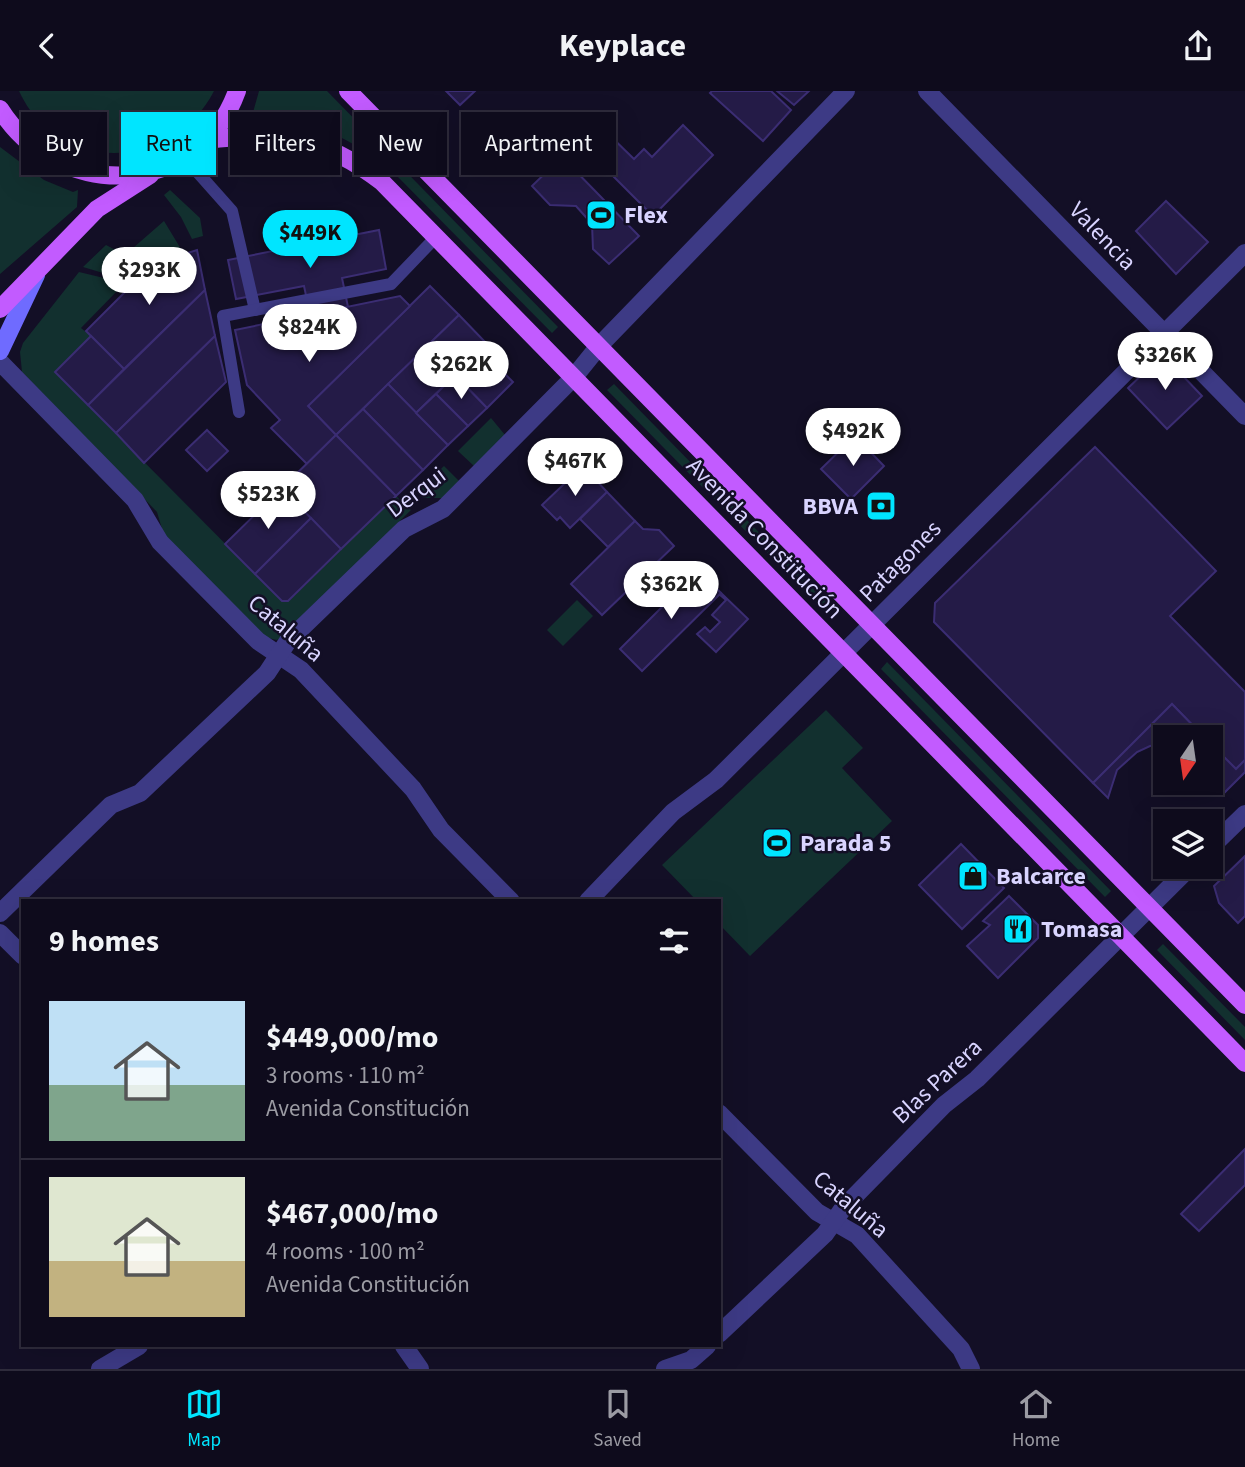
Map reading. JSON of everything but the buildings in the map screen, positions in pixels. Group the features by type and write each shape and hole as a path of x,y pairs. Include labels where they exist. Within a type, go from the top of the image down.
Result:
{"main road":[{"path":"216,128 237,91"},
{"name":"Avenida Constitución","path":"348,91 1245,1005"},
{"path":"0,109 10,125 41,154 81,172 129,175"},
{"name":"Avenida Constitución","path":"216,139 271,135 322,145 348,157 382,182 1245,1063"},
{"path":"0,309 97,209 150,175"},
{"path":"0,351 37,271"}],"street":[{"name":"Derqui","path":"0,913 111,805 140,793 267,673 288,641 404,529 443,509 574,377 599,346 846,91"},
{"name":"Valencia","path":"927,91 1245,416"},
{"name":"Patagones","path":"591,899 673,812 716,780 1245,253"},
{"name":"Cataluña","path":"0,362 135,500 160,542 258,641 301,670 403,779 440,830 509,899"},
{"path":"1223,835 1245,814"},
{"name":"Blas Parera","path":"721,1332 825,1234 844,1207 944,1105 977,1079 1178,879"},
{"path":"0,933 21,954"},
{"name":"Cataluña","path":"721,1115 817,1212 857,1235 961,1349 971,1369"},
{"path":"100,1369 137,1347"},
{"path":"405,1347 420,1369"},
{"path":"665,1369 691,1360 706,1347"}],"lane":[{"path":"200,175 232,211 255,310"},
{"path":"239,412 223,316 391,283 437,236"}],"green space":[{"path":"19,91 214,91 199,112 121,112 121,152 116,153 107,152 107,112 32,112"},
{"path":"259,91 327,91 354,119 354,145 340,137 340,112 253,112"},
{"path":"0,147 21,163 21,175 37,175 73,192 78,190 77,207 0,274"},
{"path":"396,175 409,175 558,327 552,333"},
{"path":"170,190 200,218 203,236 192,239 181,217 164,195"},
{"path":"164,221 181,249 150,259 125,284 113,276 83,267 106,245 125,255"},
{"path":"79,272 104,278 121,287 81,328 91,336 55,372 282,601 289,601 396,496 411,510 277,640 263,637 165,539 157,512 22,372 20,352 23,343"},
{"path":"614,384 834,609 828,615 607,390"},
{"path":"491,418 505,435 474,466 458,451"},
{"path":"444,466 459,481 443,498 423,498 417,492"},
{"path":"577,600 593,616 563,646 547,630"},
{"path":"887,662 1111,891 1105,897 881,669"},
{"name":"Parada 5","path":"826,710 863,748 842,768 892,821 750,956 721,926 721,899 695,899 662,865"},
{"path":"1163,944 1245,1027 1245,1040 1157,950"}],"place":[{"name":"Flex","path":"601,215"},
{"name":"BBVA","path":"881,506"},
{"name":"Parada 5","path":"777,843"},
{"name":"Balcarce","path":"973,876"},
{"name":"Tomasa","path":"1018,929"}]}
